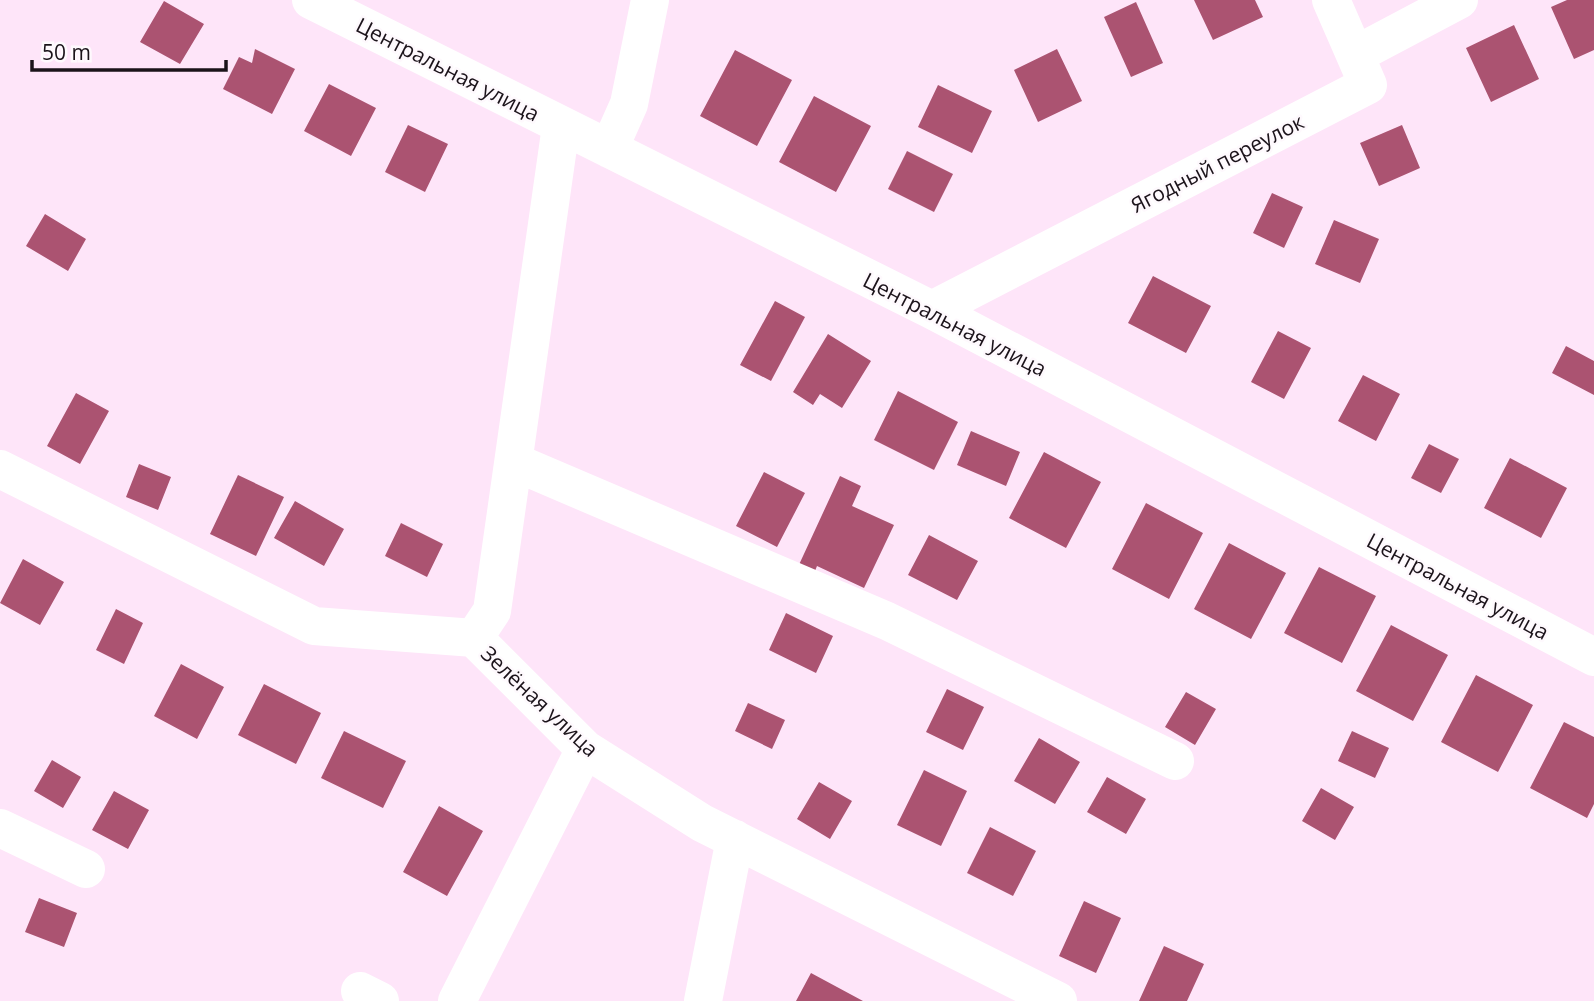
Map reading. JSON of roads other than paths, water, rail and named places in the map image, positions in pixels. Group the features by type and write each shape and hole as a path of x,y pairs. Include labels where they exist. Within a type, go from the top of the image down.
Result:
{"street":[{"name":"Центральная улица","path":"311,0 932,310 1594,657"},
{"path":"608,149 629,104 650,0"},
{"path":"1331,0 1355,55 1459,0"},
{"name":"Ягодный переулок","path":"932,310 1368,85 1355,55"},
{"path":"474,638 492,611 561,126"},
{"path":"514,461 887,621 1175,761"},
{"name":"Зелёная улица","path":"0,469 314,626 474,638 584,749 702,823 1045,998"},
{"path":"457,1001 584,749"},
{"path":"0,828 86,869"},
{"path":"703,1001 735,839"}]}
